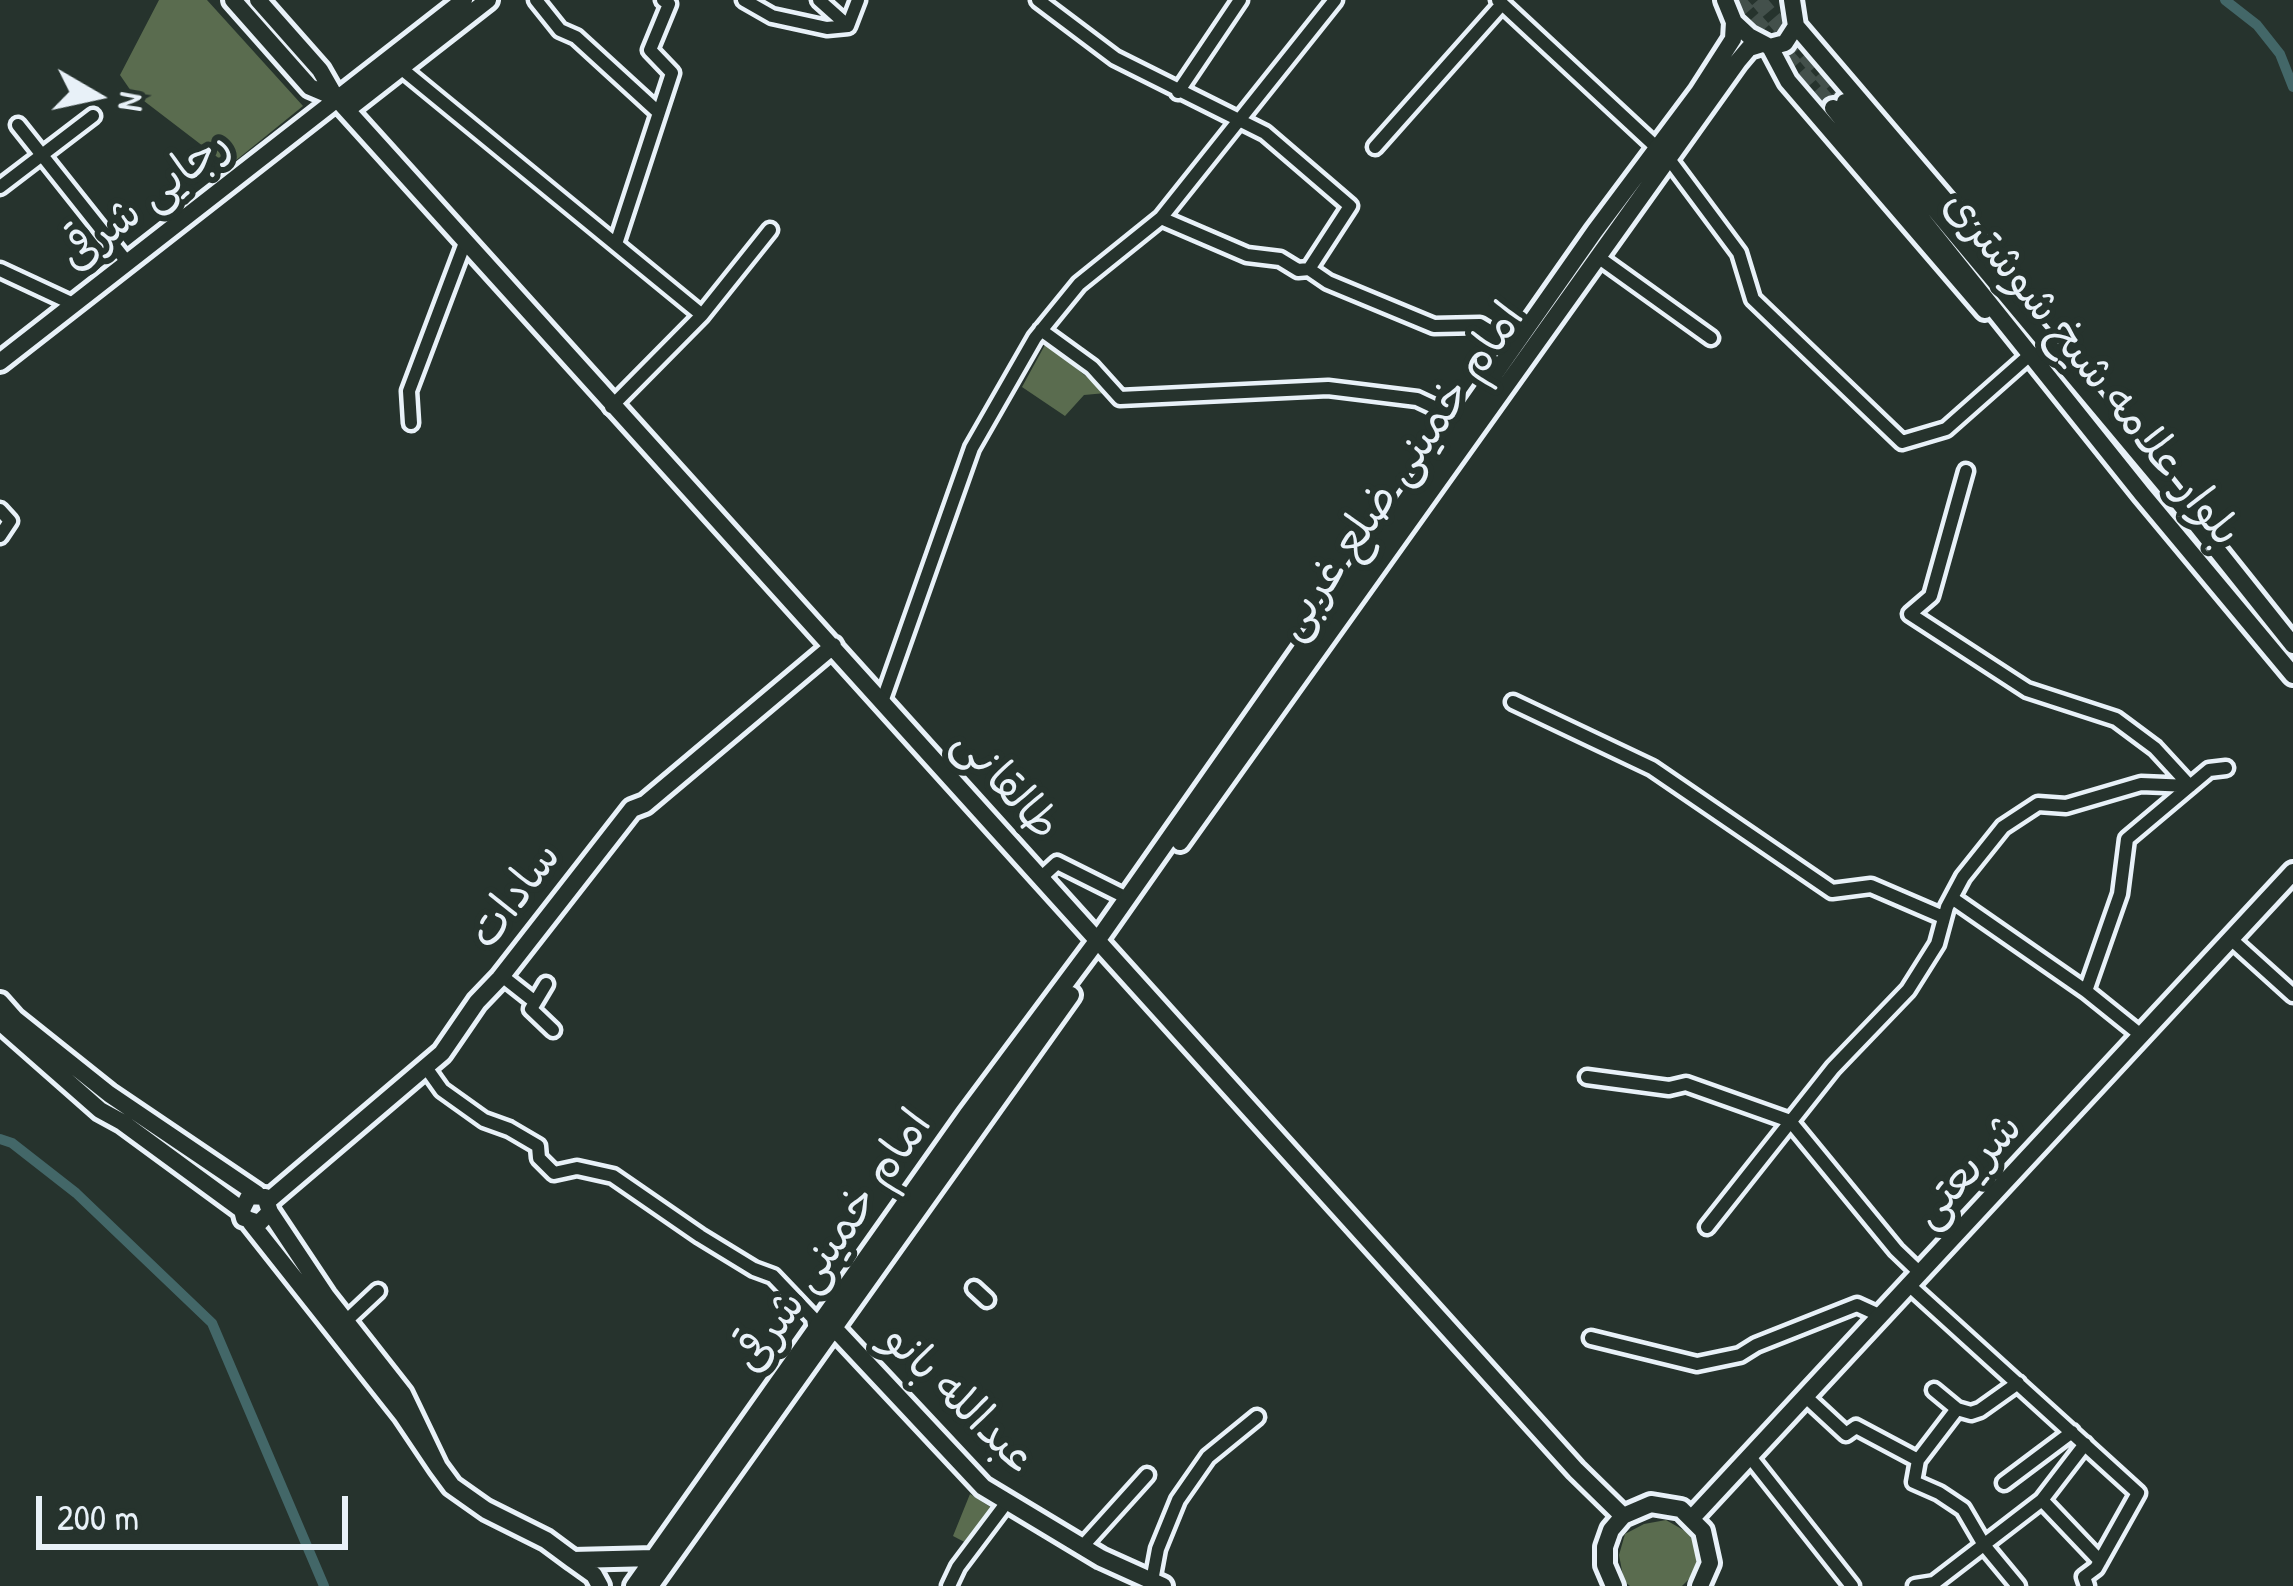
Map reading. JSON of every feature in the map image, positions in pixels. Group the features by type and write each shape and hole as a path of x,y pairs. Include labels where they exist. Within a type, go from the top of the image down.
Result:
{"main road":[{"name":"طالقانی","path":"233,0 310,87 342,104"},
{"name":"طالقانی","path":"258,0 320,70 342,104 611,407 1456,1332 1576,1470 1623,1516"},
{"path":"342,104 464,0"},
{"path":"342,104 402,69 488,0"},
{"path":"1726,8 1766,45 1788,81 1984,310 2016,323 2018,300 1957,214 1820,56 1795,10"},
{"name":"امام خمینی ضلع غربی","path":"1726,8 1732,55"},
{"name":"امام خمینی ضلع غربی","path":"1101,945 1464,432 1514,346 1732,55 1748,48 1785,44 1795,10"},
{"path":"1788,81 1800,55 1820,56"},
{"name":"رجایی شرقی","path":"0,362 342,104"},
{"name":"بلوار علامه شیخ شوشتری","path":"1839,105 2016,323 2293,645"},
{"name":"امام خمینی ضلع غربی","path":"1101,945 1127,898 1464,432 1598,257 1663,153"},
{"name":"بلوار علامه شیخ شوشتری","path":"2016,323 2032,353 2293,675"},
{"path":"2236,607 2252,594"},
{"name":"سادات","path":"265,1202 442,1053 477,1002 632,809 645,804 833,646"},
{"name":"شریعتی","path":"1693,1517 2293,872"},
{"name":"امام خمینی شرقی","path":"650,1586 967,1114 1101,945"},
{"path":"0,1002 14,1019 92,1081 265,1202 346,1321 403,1394 438,1467"},
{"path":"0,1022 100,1111 122,1122 246,1216 259,1223 265,1202"},
{"path":"265,1202 249,1196 246,1216 403,1415 452,1486 486,1510 546,1540 594,1576 600,1586"},
{"name":"امام خمینی شرقی","path":"634,1586 825,1327"},
{"name":"عبدالله بانو","path":"825,1327 983,1487 1082,1546 1158,1584"},
{"path":"1614,1586 1605,1565 1605,1547 1623,1516 1636,1508 1666,1504 1693,1517 1709,1546 1704,1584"},
{"path":"573,1560 654,1558"}],"street":[{"path":"536,0 560,30 576,37 658,112"},
{"path":"616,244 672,73 650,50 669,4 663,0"},
{"path":"744,0 772,16 826,28 848,26"},
{"path":"772,16 779,0"},
{"path":"819,0 848,26"},
{"path":"848,26 857,0"},
{"path":"1038,0 1115,58 1264,133 1350,206 1309,269"},
{"path":"1178,92 1240,0"},
{"path":"882,702 972,448 1041,330 1079,284 1161,218 1335,0"},
{"path":"1375,147 1500,2 1663,153 1739,253 1754,299 1903,442 1946,429 2032,353"},
{"path":"402,69 702,315"},
{"path":"0,187 93,116"},
{"path":"18,125 127,262"},
{"path":"1161,218 1246,255 1309,269 1328,282 1434,326 1480,325 1514,346"},
{"path":"611,407 702,315 770,230"},
{"path":"411,423 409,392 466,240"},
{"path":"1598,257 1711,338"},
{"path":"0,270 73,304"},
{"path":"1041,330 1092,367 1120,398 1328,388 1417,399 1451,415 1464,432"},
{"path":"1966,471 1931,596 1910,614 2027,690 2116,719 2156,748 2189,786"},
{"path":"0,510 10,521 0,536"},
{"path":"1513,702 1652,768 1832,890 1871,886 1943,917"},
{"path":"2086,991 2120,894 2127,839 2209,770 2226,767"},
{"path":"1707,1227 1833,1068 1908,990 1937,944 1943,917 1964,877 2003,827 2038,804 2066,806 2140,784 2189,786"},
{"path":"1045,874 1057,862 1127,898"},
{"path":"1952,898 2142,1036"},
{"path":"2232,940 2290,986"},
{"path":"502,976 535,1002"},
{"path":"546,983 531,1009 553,1030"},
{"path":"424,1066 442,1090 470,1110 538,1146 539,1158 554,1173 577,1168 614,1176 700,1236 773,1276 825,1327"},
{"path":"1587,1077 1669,1088 1686,1084 1790,1121 1915,1280 2138,1493 2100,1562 2084,1577 2087,1586"},
{"path":"974,1288 987,1300"},
{"path":"346,1321 378,1292"},
{"path":"1591,1338 1697,1364 1740,1355 1857,1305 1881,1316"},
{"path":"1934,1390 1971,1413 2018,1383"},
{"path":"1805,1396 1846,1434 1856,1427 1918,1460"},
{"path":"1958,1409 1918,1460 1914,1482 1963,1509 2011,1584"},
{"path":"1158,1584 1158,1549 1178,1500 1208,1457 1257,1417"},
{"path":"2004,1483 2072,1432"},
{"path":"1915,1586 1934,1583 2042,1500 2084,1444"},
{"path":"1750,1456 1852,1586"},
{"path":"1082,1546 1147,1475"},
{"path":"2042,1500 2100,1562"},
{"path":"949,1586 1007,1502"}],"green space":[{"path":"159,0 207,0 303,106 229,166 131,91 120,75"},
{"path":"1046,343 1106,393 1084,395 1065,416 1022,387"},
{"path":"970,1494 998,1512 972,1546 953,1536"},
{"path":"1666,1520 1692,1535 1698,1559 1690,1578 1682,1586 1630,1586 1624,1581 1619,1555 1625,1534"}],"waterway":[{"path":"2225,0 2257,25 2280,54 2293,87"},
{"path":"0,1139 12,1143 76,1193 212,1323 324,1586"}],"tunnel":[{"path":"1737,0 1833,108"},
{"path":"1758,0 1845,102"}]}
